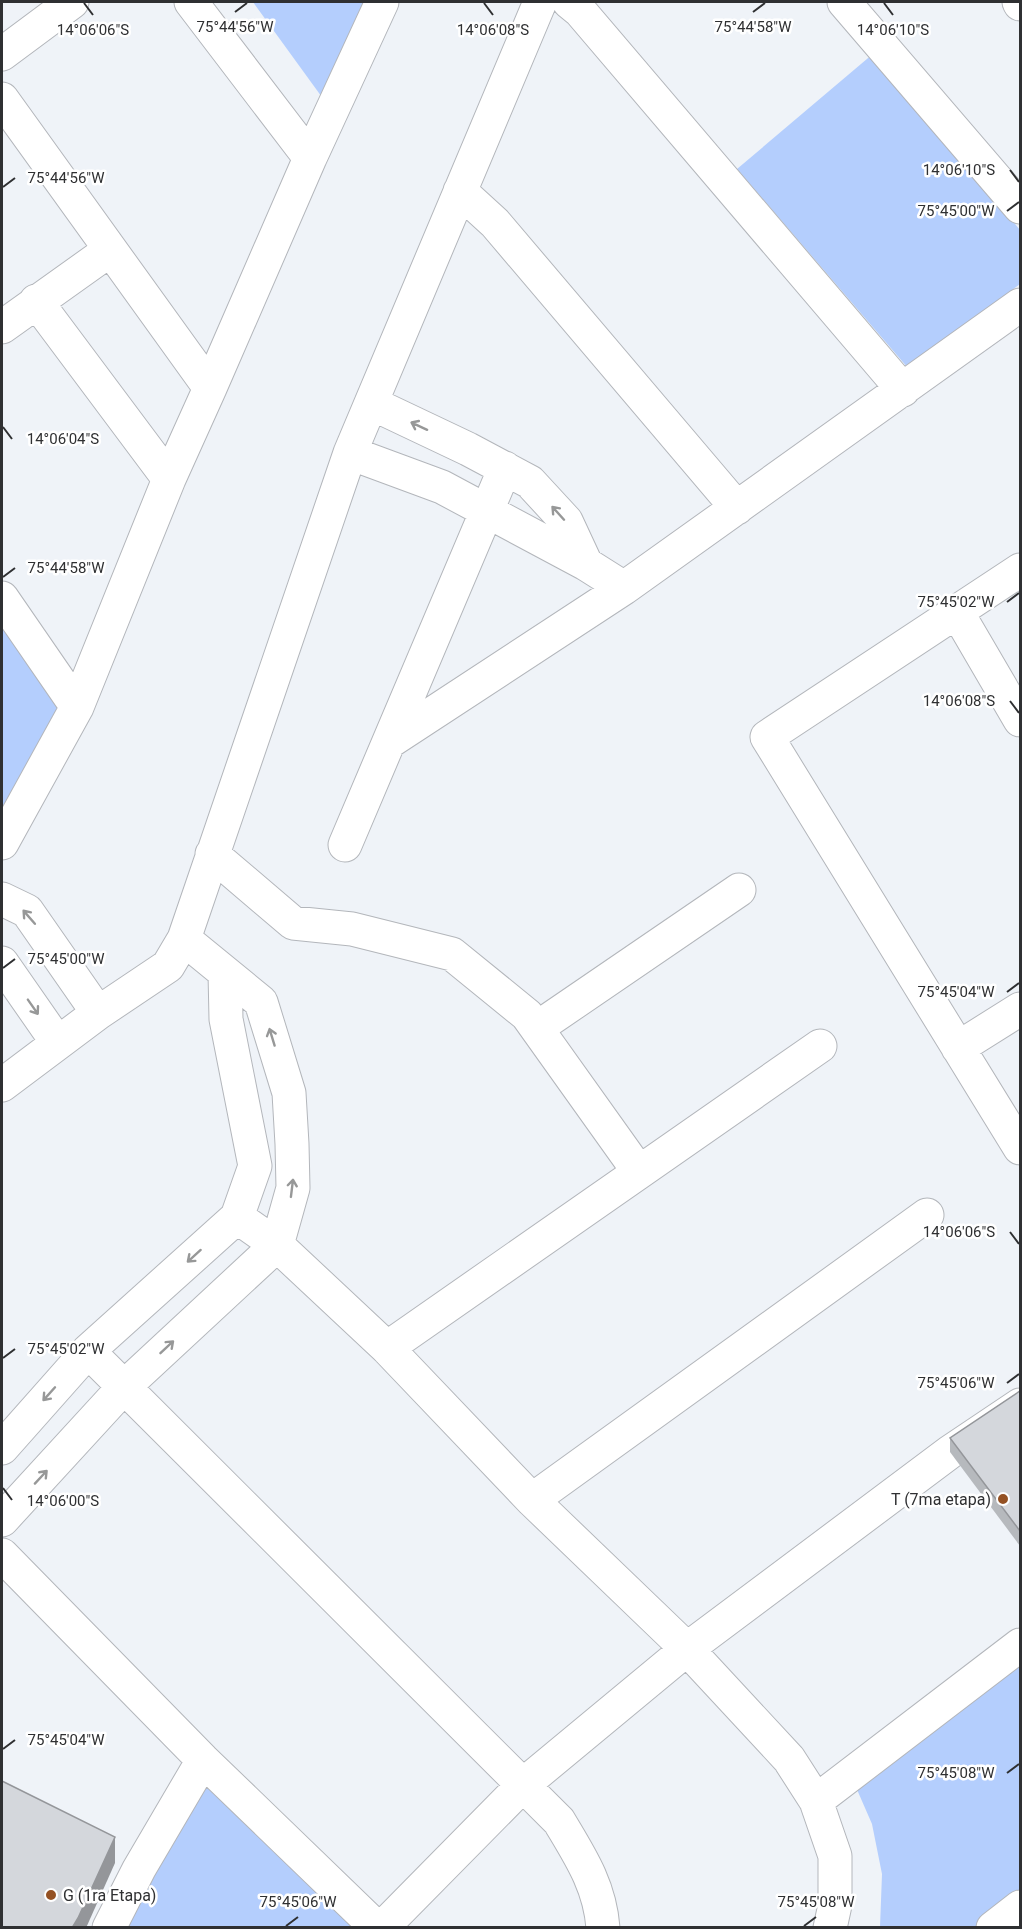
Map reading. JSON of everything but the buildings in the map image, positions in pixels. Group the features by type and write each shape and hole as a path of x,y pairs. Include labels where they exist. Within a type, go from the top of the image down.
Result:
{"street":[{"path":"2,54 72,2"},
{"path":"191,2 310,158"},
{"path":"2,843 77,707 169,479 310,158 382,2"},
{"path":"2,1085 57,1042 168,966 183,939 350,453 540,2"},
{"path":"569,2 580,11 903,390"},
{"path":"844,2 1020,207"},
{"path":"2,99 210,388"},
{"path":"460,191 495,223 736,508"},
{"path":"2,327 110,250"},
{"path":"36,301 169,479"},
{"path":"389,742 624,588 1020,305"},
{"path":"371,403 468,448 530,482 566,521 586,564"},
{"path":"350,453 442,487 586,564 624,588"},
{"path":"345,846 505,468"},
{"path":"1020,570 767,737 1020,1148"},
{"path":"2,598 77,707"},
{"path":"957,612 1020,720"},
{"path":"212,854 293,923 352,928 452,954 527,1015 639,1172"},
{"path":"537,1028 739,890"},
{"path":"2,899 27,911 98,1013"},
{"path":"2,1520 124,1387 277,1245 293,1188 289,1093 261,1002 183,939"},
{"path":"2,963 57,1042"},
{"path":"2,1448 88,1351 237,1217 255,1166 226,1019 225,973"},
{"path":"958,1048 1020,1009"},
{"path":"387,1348 820,1046"},
{"path":"532,1500 927,1215"},
{"path":"237,1217 277,1245 387,1348 532,1500 687,1649 789,1759 816,1801 835,1856 835,1905 830,1928"},
{"path":"88,1351 559,1821 591,1874 602,1915 603,1928"},
{"path":"382,1928 523,1785 687,1649 957,1462 1020,1405"},
{"path":"2,1555 203,1760 377,1928"},
{"path":"816,1801 1020,1645"},
{"path":"109,1928 128,1864 203,1760"},
{"path":"993,1928 1020,1907"}],"shaded area":[{"path":"253,2 378,2 324,100"},
{"path":"874,53 1020,230 1020,284 908,368 737,169"},
{"path":"2,582 78,691 2,846"},
{"path":"1020,1666 1020,1899 981,1927 880,1927 882,1874 872,1824 855,1785"},
{"path":"203,1775 361,1928 126,1928"}],"place":[{"name":"T (7ma etapa)","path":"1003,1499"},
{"name":"G (1ra Etapa)","path":"51,1895"}]}
